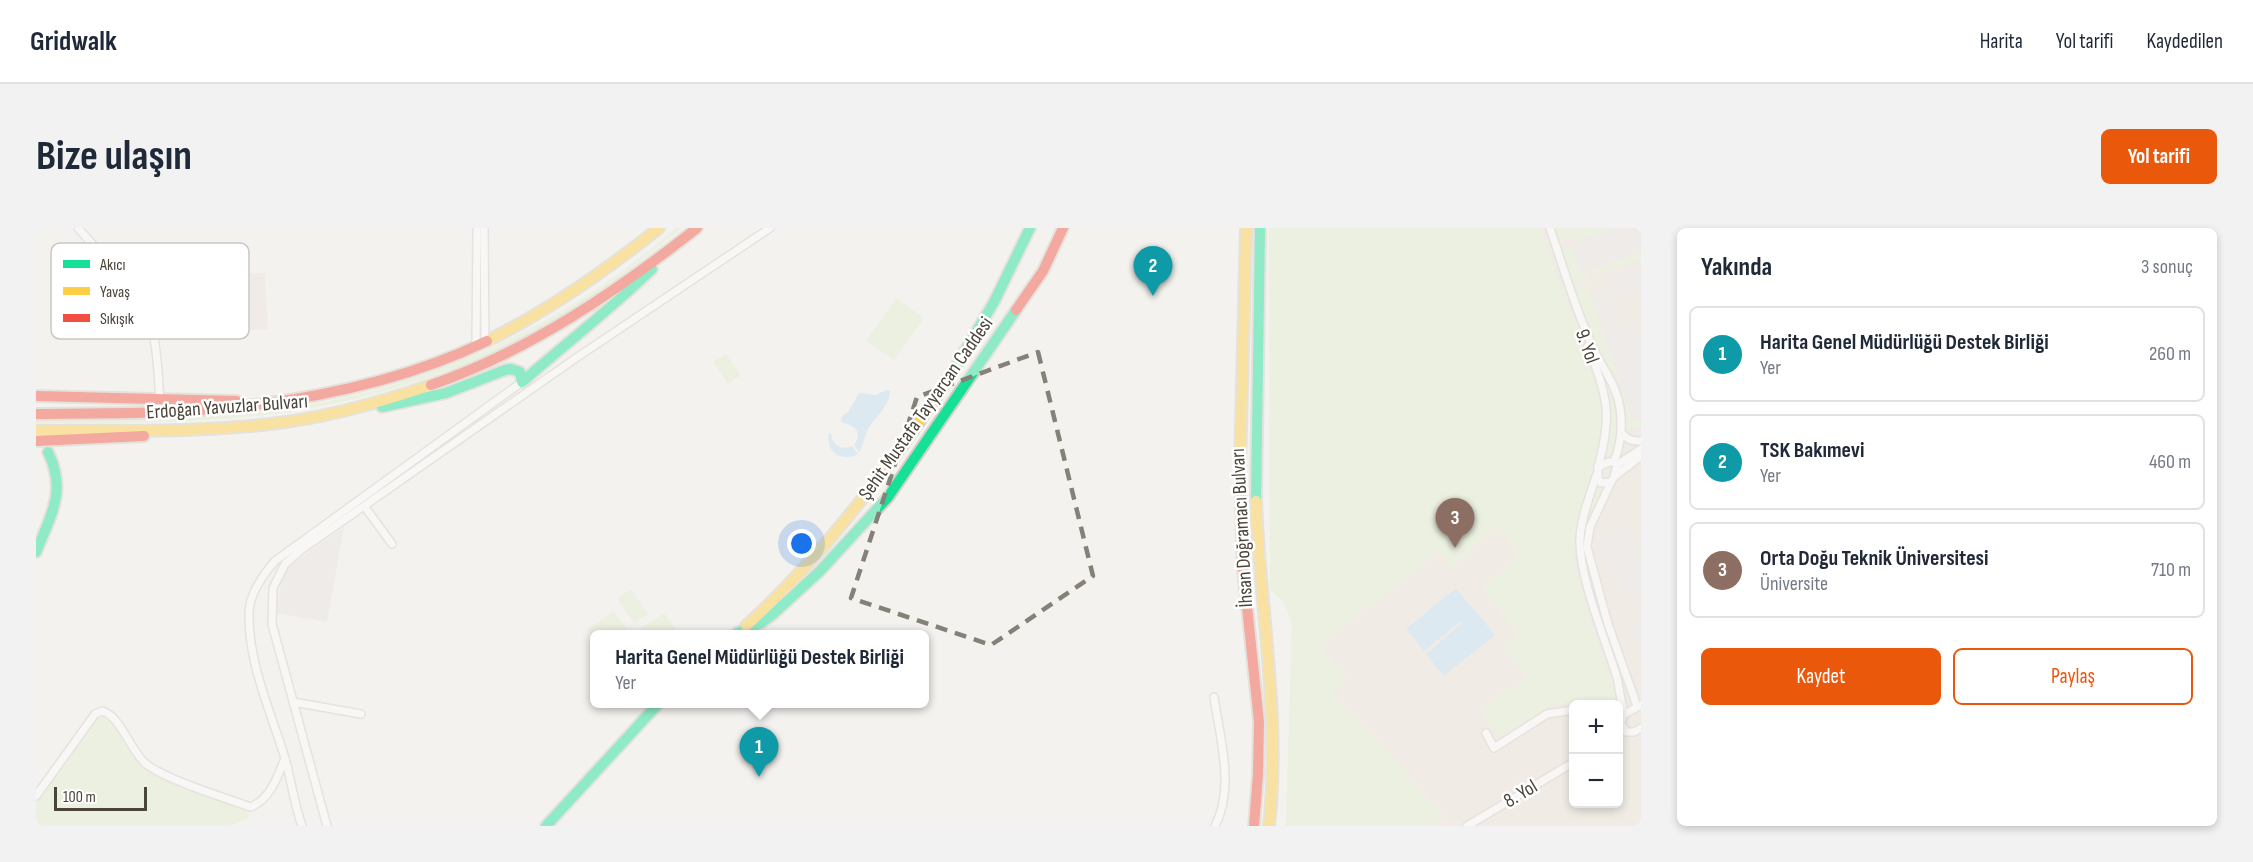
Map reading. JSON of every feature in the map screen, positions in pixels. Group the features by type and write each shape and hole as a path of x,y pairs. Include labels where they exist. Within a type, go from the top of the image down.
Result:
{"main road":[{"name":"Erdoğan Yavuzlar Bulvarı","path":"36,414 180,411 262,403 343,389 388,377 434,363 480,344 536,316 579,288 659,228"},
{"name":"Şehit Mustafa Tayyarcan Caddesi","path":"741,630 768,606 795,577 873,484 973,340 992,307 1030,228"},
{"name":"Şehit Mustafa Tayyarcan Caddesi","path":"745,630 772,615 820,571 888,497 1043,271 1063,228"},
{"name":"İhsan Doğramacı Bulvarı","path":"1246,228 1239,416 1245,602 1258,721 1258,783 1254,826"},
{"name":"İhsan Doğramacı Bulvarı","path":"1260,228 1255,487 1262,601 1273,706 1275,786 1269,826"},
{"path":"522,382 571,338 621,299 694,230"},
{"name":"Erdoğan Yavuzlar Bulvarı","path":"36,431 191,430 271,424 317,417 410,393 445,381 516,350 578,315 694,230"},
{"path":"317,417 417,400 455,389 505,370 520,372 522,382"},
{"path":"36,396 262,403"},
{"path":"36,552 56,505 58,491 57,470 42,445 191,430"},
{"path":"873,484 888,497"},
{"path":"546,826 654,708"}],"street":[{"path":"78,228 91,243"},
{"path":"477,228 480,344"},
{"path":"480,344 484,228"},
{"path":"327,826 272,624 273,588 285,564 301,550 576,358 770,228"},
{"name":"9. Yol","path":"1548,228 1596,355 1607,371 1617,395 1622,432 1613,480 1590,527 1587,547 1619,684 1620,700"},
{"name":"9. Yol","path":"1548,228 1606,397 1606,434 1582,525 1580,550 1605,625 1639,706"},
{"path":"153,339 160,400"},
{"path":"303,826 285,759 252,655 249,611 260,580 275,561 522,382"},
{"path":"1622,432 1625,438 1641,441"},
{"path":"1641,449 1616,464 1609,462 1598,470 1601,483 1613,480 1641,456"},
{"path":"365,507 392,544"},
{"path":"1214,697 1226,789 1222,812 1215,826"},
{"path":"293,702 361,714"},
{"path":"1627,733 1621,724 1625,714 1639,706"},
{"path":"36,796 95,714 102,711 113,717 145,763 191,785 251,807 262,802 273,786 285,759"},
{"path":"1486,733 1494,748 1547,714 1569,711"},
{"path":"1623,735 1641,728"},
{"name":"8. Yol","path":"1467,826 1569,765"}],"highlighted area":[{"path":"1038,352 1093,576 991,645 851,598 917,397"}],"shaded area":[{"path":"1269,228 1641,228 1641,826 1286,826 1292,624 1288,610 1280,598 1270,590"},
{"path":"1614,228 1641,228 1641,252 1581,273 1572,248 1577,246 1576,242"},
{"path":"1641,267 1641,288 1614,297 1607,278"},
{"path":"249,273 265,273 268,329 249,330"},
{"path":"1609,292 1622,331 1635,327 1641,346 1641,389 1638,390 1641,399 1641,425 1639,419 1633,421 1591,298"},
{"path":"1623,524 1641,556 1641,595 1629,602 1594,540"},
{"path":"344,527 327,622 276,613 283,572"},
{"path":"1641,616 1641,650 1630,630 1634,628 1631,622"}],"green space":[{"path":"676,228 682,228 607,286 547,325 474,360 398,388 320,407 250,417 158,422 36,424 36,420 170,418 250,413 340,399 427,374 510,339 550,318 612,278"},
{"path":"1269,228 1539,228 1582,340 1601,403 1603,432 1575,531 1573,563 1591,625 1613,685 1615,700 1569,700 1569,703 1549,705 1498,737 1482,711 1528,675 1504,647 1518,634 1483,587 1520,555 1498,526 1453,567 1438,552 1319,645 1346,679 1331,693 1445,816 1432,826 1286,826 1292,624 1284,605 1270,590"},
{"path":"1552,228 1614,228 1576,242 1573,235 1556,241"},
{"path":"1562,245 1564,251 1572,248 1581,273 1586,272 1588,277 1584,280 1571,281 1558,246"},
{"path":"1641,252 1641,263 1639,259 1595,275 1593,270"},
{"path":"1587,285 1621,382 1599,353 1579,308 1578,288"},
{"path":"896,298 924,318 894,360 866,341"},
{"path":"726,354 741,375 728,384 713,362"},
{"path":"1601,368 1611,390 1617,420 1616,454 1606,456 1612,412 1609,391"},
{"path":"1624,392 1633,421 1639,419 1641,425 1626,429 1620,393"},
{"path":"1597,486 1604,488 1588,530 1586,550 1590,574 1602,614 1587,572 1583,546 1586,523"},
{"path":"631,589 648,614 634,623 617,598"},
{"path":"614,611 628,630 590,630 590,633 587,629"},
{"path":"664,613 676,630 641,630"},
{"path":"105,715 117,727 135,757 147,769 180,787 246,809 250,817 229,826 36,826 36,801 94,722"}],"water":[{"path":"886,390 890,391 888,402 868,429 859,452 854,445 858,436 856,429 841,422 842,416 848,412 859,393 876,395"},
{"path":"829,433 838,446 844,448 852,446 858,454 846,457 836,454 828,440"},
{"path":"1456,588 1495,635 1444,676 1426,654 1462,623 1460,622 1424,651 1406,629"}],"traffic: fast":[{"path":"953,371 994,302 1030,228"},
{"path":"1256,501 1260,228"},
{"path":"382,407 446,393 505,370 520,372 522,382 652,269"},
{"path":"744,630 761,623 772,615 820,571 888,497 1016,310"},
{"path":"36,552 55,503 57,491 54,466 48,452"},
{"path":"546,826 654,708"}],"traffic: slow":[{"path":"487,341 576,289 659,228"},
{"path":"1240,466 1246,228"},
{"path":"746,626 804,568 857,505 907,439 953,371"},
{"path":"36,431 183,430 270,424 352,409 431,385"},
{"path":"1256,501 1273,745 1269,826"}],"traffic: jam":[{"path":"431,385 503,355 570,318 635,275 697,228"},
{"path":"1016,310 1043,271 1063,228"},
{"path":"36,414 191,411 305,397 380,381 416,370 487,341"},
{"path":"36,396 237,401"},
{"path":"36,441 144,436"},
{"path":"1240,466 1243,568 1259,722 1254,826"}],"place":[{"name":"TSK Bakımevi","path":"1153,296"},
{"name":"Orta Doğu Teknik Üniversitesi","path":"1455,548"},
{"name":"Harita Genel Müdürlüğü Destek Birliği","path":"759,777"}]}
